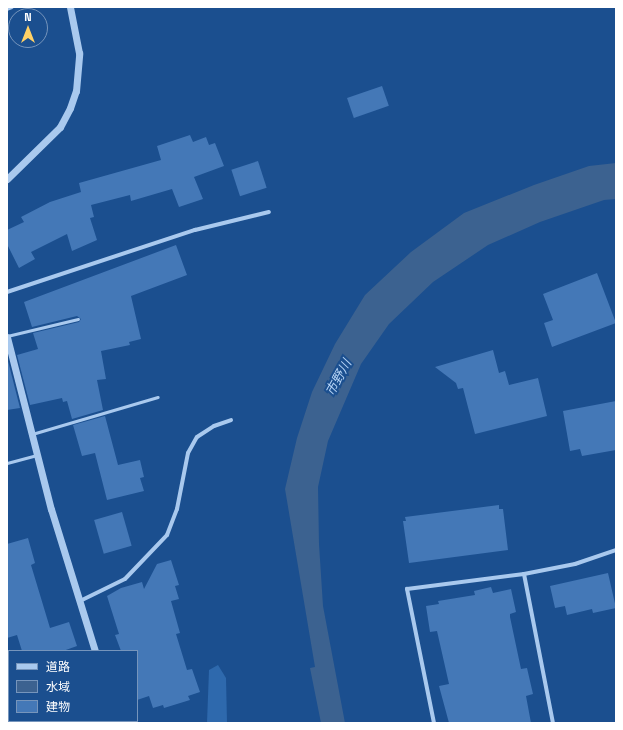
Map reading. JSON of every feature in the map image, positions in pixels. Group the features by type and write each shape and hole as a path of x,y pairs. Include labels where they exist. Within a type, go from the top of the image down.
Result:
{"street":[{"path":"7,9 12,7"},
{"path":"7,179 60,127 70,108 76,91 79,53 70,7"},
{"path":"7,292 195,230 269,212"},
{"path":"7,336 37,454 95,650"},
{"path":"80,601 125,579 167,535 177,509 188,453 197,437 214,426 231,420"},
{"path":"434,723 407,589 524,574 575,564 616,550"},
{"path":"524,574 553,723"}],"lane":[{"path":"7,336 78,319"},
{"path":"32,434 158,397"},
{"path":"7,463 37,454"}],"shaded area":[{"path":"218,665 226,678 227,723 207,723 209,670"}],"water":[{"name":"市野川","path":"616,163 616,199 604,200 540,222 488,245 433,282 389,324 361,364 328,441 318,487 319,544 323,606 345,723 321,723 310,668 315,667 285,489 297,438 312,392 335,344 365,295 411,252 464,213 534,185 589,166"}],"building":[{"path":"382,86 389,106 354,118 347,98"},
{"path":"190,135 193,142 206,137 209,145 215,143 224,166 194,177 203,199 179,207 172,189 131,201 130,195 91,205 94,217 90,218 97,240 72,251 67,234 31,252 35,259 19,268 7,244 7,230 24,222 21,217 50,202 81,192 79,183 161,160 157,146"},
{"path":"258,161 267,188 240,196 231,170"},
{"path":"176,245 187,275 131,296 141,339 129,342 130,345 101,351 106,379 97,380 103,410 72,419 67,401 63,402 62,398 30,405 17,355 38,349 33,333 79,322 81,319 77,316 32,327 24,302"},
{"path":"597,273 616,323 552,347 544,323 553,320 543,294"},
{"path":"493,350 499,373 505,371 509,385 538,378 547,416 475,434 463,388 458,389 456,383 435,367"},
{"path":"7,357 20,408 7,410"},
{"path":"616,401 616,450 582,456 580,449 570,451 563,411"},
{"path":"105,416 118,465 140,460 144,477 140,478 144,491 107,500 95,453 82,456 73,425"},
{"path":"499,505 499,509 503,509 508,550 409,563 403,521 406,521 405,517"},
{"path":"122,512 132,546 104,554 94,520"},
{"path":"28,538 35,563 31,565 50,628 69,622 77,646 66,650 22,650 17,635 7,638 7,544"},
{"path":"171,560 179,585 175,586 179,599 171,601 180,633 176,634 187,670 192,669 200,692 188,696 190,700 164,708 163,705 153,708 149,696 138,700 138,650 121,650 115,635 119,634 107,596 121,588 142,582 144,589 157,564"},
{"path":"608,573 616,608 593,613 592,609 567,615 565,606 555,608 550,586"},
{"path":"491,587 493,593 511,589 516,612 510,614 510,617 521,669 527,668 533,694 526,696 531,723 449,723 439,686 449,684 437,631 430,632 426,606 439,604 438,601 475,595 474,591"}]}
